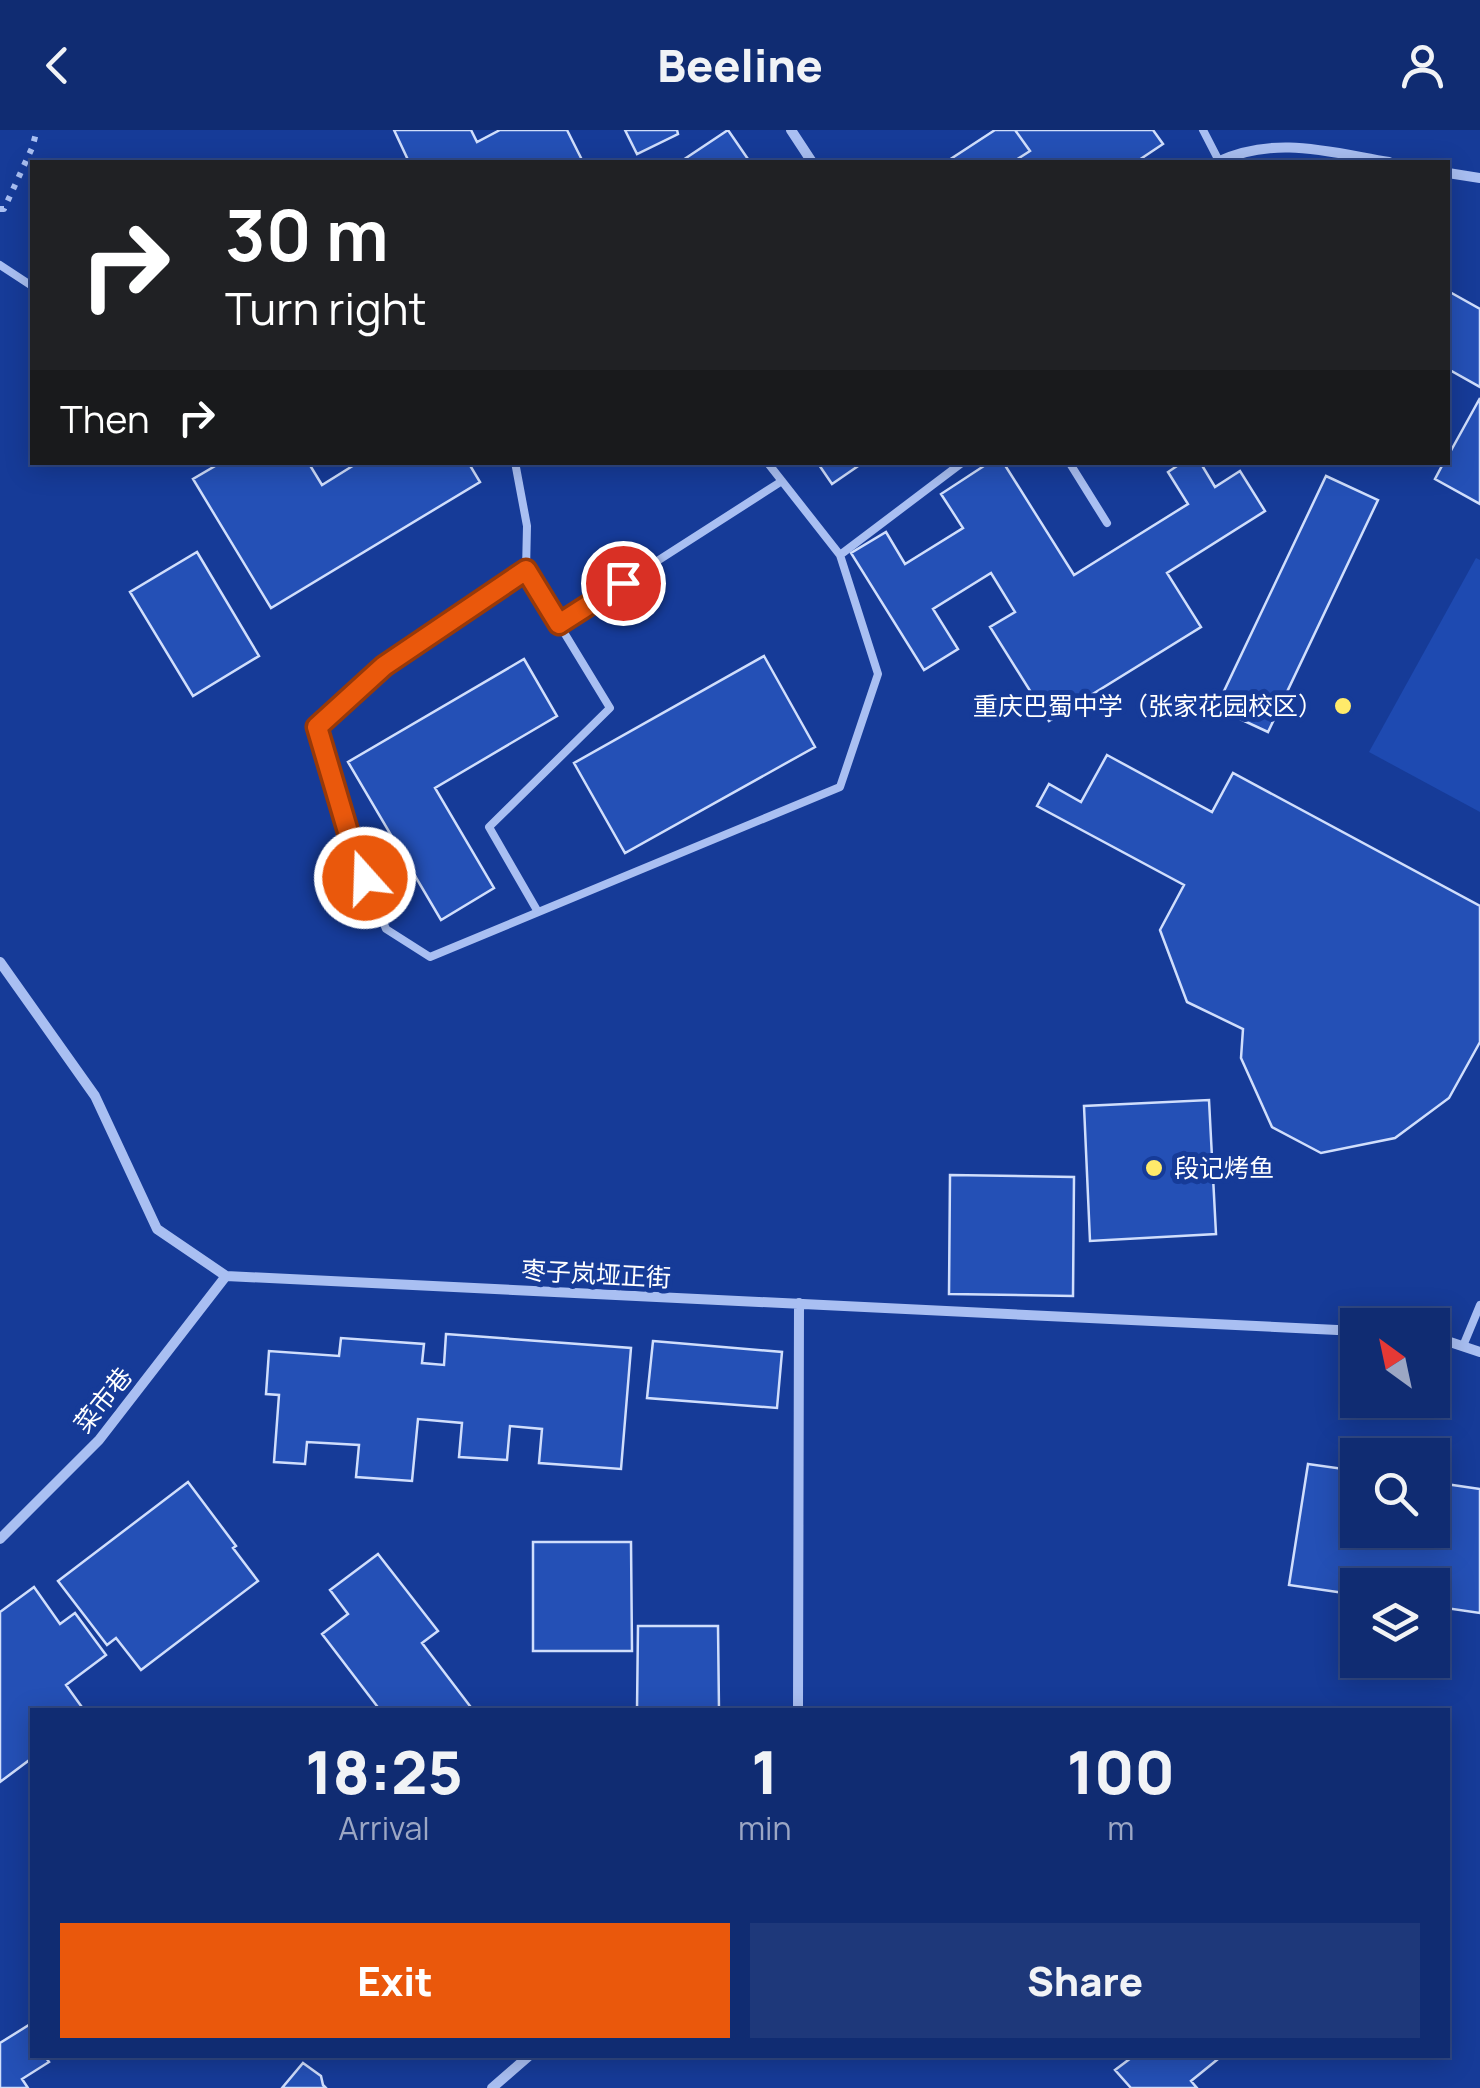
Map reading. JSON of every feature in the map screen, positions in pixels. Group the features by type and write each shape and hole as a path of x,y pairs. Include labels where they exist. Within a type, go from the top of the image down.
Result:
{"street":[{"path":"791,130 811,160"},
{"path":"1223,160 1272,146 1377,160"},
{"path":"1450,173 1480,178"},
{"path":"0,962 95,1096 157,1229 226,1276"},
{"name":"枣子岚垭正街","path":"226,1276 1340,1330"},
{"name":"菜市巷","path":"0,1539 99,1440 226,1276"},
{"path":"798,1708 799,1303"},
{"path":"1450,1342 1480,1352"},
{"path":"492,2088 527,2058"}],"lane":[{"path":"1203,130 1217,160"},
{"path":"0,265 30,285"},
{"path":"516,465 527,526 526,570 610,708 488,827 538,912"},
{"path":"526,570 384,666 317,727 354,852 386,928 430,957 840,787 878,674 840,556 770,465"},
{"path":"840,556 959,465"},
{"path":"1071,465 1107,523"},
{"path":"559,624 782,482"},
{"path":"1463,1346 1480,1305"}],"path":[{"path":"0,209 4,209 37,130"}],"shaded area":[{"path":"1476,558 1480,560 1480,812 1369,752"}],"building":[{"path":"394,130 471,130 477,142 500,130 567,130 582,160 408,160"},
{"path":"625,130 677,130 678,134 637,154"},
{"path":"728,130 749,160 683,160"},
{"path":"995,130 1015,130 1030,151 1016,160 949,160"},
{"path":"1015,130 1153,130 1163,144 1139,160 1016,160 1030,151"},
{"path":"1450,292 1480,309 1480,387 1450,370"},
{"path":"1480,398 1480,504 1435,479 1442,465 1450,465 1450,452"},
{"path":"217,465 310,465 322,485 354,465 470,465 480,482 271,608 193,479"},
{"path":"819,465 860,465 832,484"},
{"path":"985,465 1005,465 1074,575 1188,504 1168,472 1178,465 1202,465 1215,487 1240,471 1265,511 1167,573 1201,627 1049,721 990,627 1015,612 991,573 933,609 958,649 924,670 851,553 886,532 905,564 963,528 941,494"},
{"path":"1326,476 1378,500 1268,732 1216,708"},
{"path":"197,552 259,656 193,696 130,592"},
{"path":"764,656 815,747 625,853 574,763"},
{"path":"524,659 557,716 435,788 494,888 441,920 348,762"},
{"path":"1107,755 1212,812 1233,773 1480,906 1480,1042 1449,1098 1395,1138 1321,1153 1272,1127 1241,1058 1243,1029 1187,1002 1160,930 1184,885 1037,806 1049,784 1081,802"},
{"path":"1209,1100 1216,1234 1090,1241 1084,1106"},
{"path":"950,1175 1074,1177 1073,1296 949,1294"},
{"path":"446,1334 631,1348 621,1469 539,1463 542,1429 510,1426 507,1460 459,1457 462,1423 418,1419 412,1481 356,1477 359,1445 307,1442 305,1464 274,1462 279,1395 266,1394 269,1351 339,1356 341,1338 424,1344 422,1363 444,1365"},
{"path":"653,1341 782,1352 777,1408 647,1398"},
{"path":"1308,1464 1340,1468 1340,1548 1450,1548 1450,1485 1480,1489 1480,1613 1450,1609 1450,1568 1340,1568 1340,1592 1289,1585"},
{"path":"188,1482 258,1581 141,1670 116,1638 107,1645 58,1581"},
{"path":"533,1542 631,1542 632,1651 533,1651"},
{"path":"378,1554 438,1631 422,1643 471,1708 378,1708 322,1634 348,1614 330,1590"},
{"path":"34,1587 60,1624 75,1613 106,1655 66,1685 83,1708 30,1708 30,1760 0,1782 0,1612"},
{"path":"638,1626 718,1626 719,1708 637,1708"},
{"path":"30,2024 30,2058 46,2058 49,2062 22,2079 28,2088 0,2088 0,2043"},
{"path":"1131,2058 1219,2058 1191,2081 1197,2088 1131,2088 1115,2070"},
{"path":"303,2063 321,2076 326,2088 282,2088"}],"place":[{"name":"重庆巴蜀中学（张家花园校区）","path":"1343,706"},
{"name":"段记烤鱼","path":"1154,1168"}],"route":[{"path":"365,878 317,727 384,666 526,570 559,624 623,583"}]}
